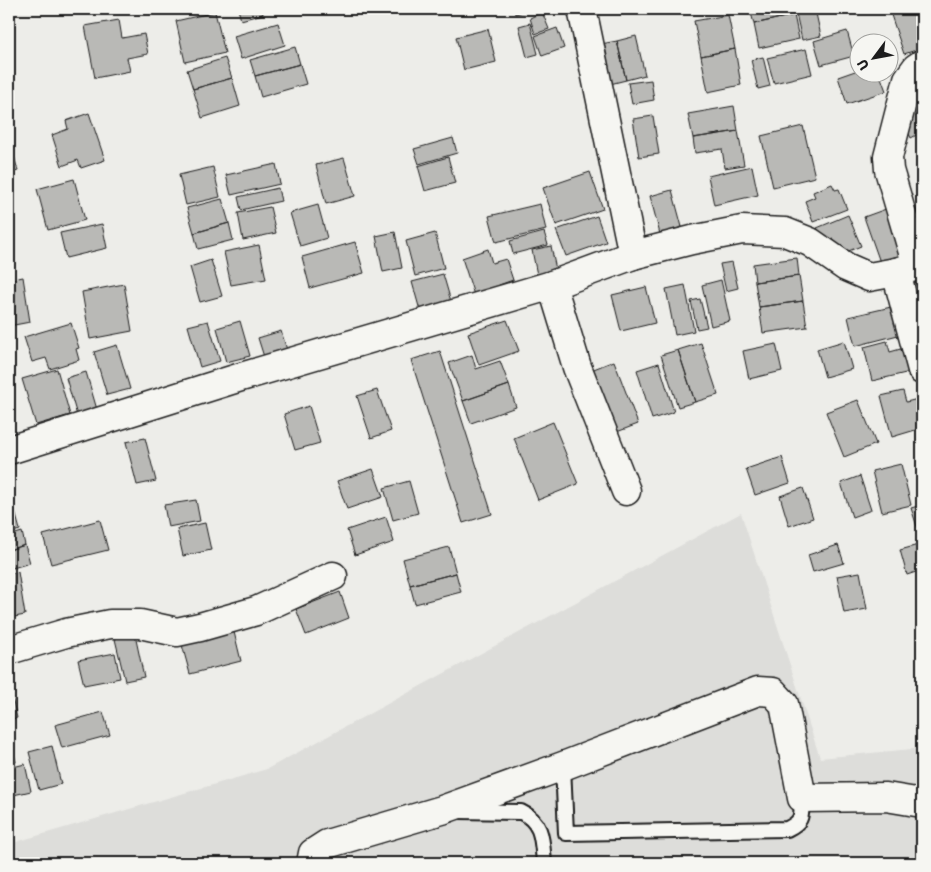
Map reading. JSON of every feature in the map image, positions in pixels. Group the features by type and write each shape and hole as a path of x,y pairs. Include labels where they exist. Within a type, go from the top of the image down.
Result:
{"street":[{"path":"582,9 633,255"},
{"path":"922,64 916,68 908,79 888,157 889,170 912,268 922,370"},
{"path":"9,450 250,374 552,285 633,255 692,240 742,230 785,232 810,242 846,267 869,277 912,268"},
{"path":"552,285 577,368 626,491"},
{"path":"9,650 66,632 110,624 140,624 176,632 200,627 256,611 333,576"},
{"path":"311,863 313,853 327,844 442,810 563,766 758,690 773,692 784,704 802,798 886,797 922,803"}],"lane":[{"path":"563,766 566,833"},
{"path":"542,834 787,829 797,823 801,817 802,798"},
{"path":"442,810 521,812 530,816 542,834 544,863"}],"shaded area":[{"path":"741,513 820,758 922,748 922,863 9,863 9,844 267,769"}],"building":[{"path":"170,9 187,9 172,14"},
{"path":"238,9 262,9 263,14 241,20"},
{"path":"514,9 537,9 515,14"},
{"path":"750,9 793,9 794,15 754,24"},
{"path":"795,9 815,9 821,36 802,40"},
{"path":"889,9 913,9 922,37 922,48 904,54"},
{"path":"215,12 225,53 185,62 176,21"},
{"path":"542,12 549,29 535,34 530,18"},
{"path":"728,15 735,49 701,56 694,21"},
{"path":"794,15 799,39 759,48 754,24"},
{"path":"119,20 122,38 144,34 148,54 127,58 130,71 95,78 85,26"},
{"path":"278,23 285,45 241,59 234,36"},
{"path":"530,23 538,54 527,57 519,26"},
{"path":"557,28 564,48 542,56 535,36"},
{"path":"488,29 496,62 464,70 456,37"},
{"path":"847,31 848,58 821,65 814,41"},
{"path":"636,36 645,75 626,80 617,41"},
{"path":"617,41 626,80 610,84 601,44"},
{"path":"295,47 300,64 255,76 250,60"},
{"path":"735,49 741,85 708,92 701,56"},
{"path":"806,49 812,74 774,83 767,58"},
{"path":"763,57 770,86 758,89 751,60"},
{"path":"225,58 232,78 193,89 187,70"},
{"path":"300,64 306,84 261,97 255,76"},
{"path":"848,74 848,82 883,82 886,91 847,104 838,77"},
{"path":"232,78 240,106 202,118 193,89"},
{"path":"651,80 654,100 632,104 628,83"},
{"path":"734,106 738,131 693,138 688,114"},
{"path":"922,107 922,132 911,138 901,117"},
{"path":"89,113 105,160 81,168 78,160 62,166 52,135 68,129 66,121"},
{"path":"653,116 659,154 639,157 633,119"},
{"path":"803,126 815,177 773,187 761,136"},
{"path":"738,131 744,165 725,168 722,149 695,153 693,138"},
{"path":"9,137 18,171 9,174"},
{"path":"453,138 457,153 419,164 414,149"},
{"path":"448,157 455,183 425,191 418,166"},
{"path":"344,158 355,196 326,204 316,165"},
{"path":"276,164 280,184 231,195 226,175"},
{"path":"752,166 758,195 714,205 708,176"},
{"path":"213,167 220,197 186,205 179,175"},
{"path":"590,172 603,209 556,225 543,188"},
{"path":"74,179 85,220 48,230 37,189"},
{"path":"832,184 835,190 839,189 847,209 813,222 805,201 815,197 813,192"},
{"path":"278,188 281,201 241,210 238,197"},
{"path":"672,190 682,227 660,234 650,196"},
{"path":"222,199 229,223 194,233 187,208"},
{"path":"540,204 546,230 496,242 489,216"},
{"path":"318,205 327,238 300,246 290,213"},
{"path":"270,207 276,233 243,240 238,213"},
{"path":"886,209 902,258 881,265 864,217"},
{"path":"848,215 861,246 841,254 833,238 823,242 817,228"},
{"path":"597,216 606,242 566,256 556,230"},
{"path":"229,223 233,240 198,249 194,233"},
{"path":"102,224 107,248 66,258 60,233"},
{"path":"395,232 402,268 383,272 376,236"},
{"path":"544,232 548,245 513,254 510,241"},
{"path":"435,233 444,268 415,276 406,241"},
{"path":"355,242 364,273 310,288 302,257"},
{"path":"259,245 266,279 231,285 224,252"},
{"path":"551,246 556,270 537,275 532,250"},
{"path":"488,249 492,263 506,259 513,280 499,285 500,287 474,295 462,258"},
{"path":"797,258 799,276 755,282 753,264"},
{"path":"211,260 222,296 200,302 190,267"},
{"path":"732,262 738,288 726,291 720,264"},
{"path":"443,274 452,305 421,314 412,282"},
{"path":"799,276 803,301 759,307 755,282"},
{"path":"23,277 30,322 9,326 9,280"},
{"path":"721,280 730,321 711,326 702,285"},
{"path":"124,284 132,331 90,339 82,292"},
{"path":"685,285 694,331 675,335 666,289"},
{"path":"646,287 655,323 621,331 612,295"},
{"path":"700,299 707,327 697,329 691,301"},
{"path":"803,301 807,327 763,333 759,307"},
{"path":"891,307 898,335 855,346 848,317"},
{"path":"507,320 519,351 479,365 468,333"},
{"path":"208,321 220,361 200,367 188,326"},
{"path":"240,321 250,356 226,362 217,328"},
{"path":"71,323 79,348 76,349 79,360 50,369 46,358 32,362 24,337"},
{"path":"281,331 288,353 265,360 258,338"},
{"path":"844,341 852,369 825,377 817,349"},
{"path":"887,341 890,352 904,348 910,372 872,381 864,347"},
{"path":"701,343 718,395 695,402 678,350"},
{"path":"776,344 782,371 749,379 743,351"},
{"path":"117,345 130,389 107,395 94,352"},
{"path":"678,350 695,402 678,407 661,355"},
{"path":"440,351 492,514 463,523 411,360"},
{"path":"472,355 476,369 500,361 509,385 463,401 449,363"},
{"path":"614,361 638,424 606,436 581,374"},
{"path":"659,363 674,412 652,419 637,370"},
{"path":"57,369 70,415 36,425 22,379"},
{"path":"86,372 98,413 78,419 66,378"},
{"path":"509,385 516,407 471,423 463,401"},
{"path":"377,390 391,431 371,438 357,396"},
{"path":"903,391 906,402 918,399 922,414 922,428 892,437 881,396"},
{"path":"858,400 876,444 844,457 826,412"},
{"path":"309,406 320,443 295,450 284,414"},
{"path":"553,422 578,484 538,500 514,438"},
{"path":"145,438 156,481 137,485 126,442"},
{"path":"782,457 790,483 755,495 746,469"},
{"path":"901,464 911,505 882,512 872,471"},
{"path":"373,469 383,497 347,509 337,481"},
{"path":"860,476 871,510 852,517 841,483"},
{"path":"409,481 418,513 393,520 384,488"},
{"path":"803,488 813,518 789,526 780,496"},
{"path":"9,493 20,530 9,533"},
{"path":"196,500 200,521 168,527 164,505"},
{"path":"922,505 922,538 921,539 911,508"},
{"path":"386,517 394,542 355,555 347,530"},
{"path":"100,520 108,550 51,564 43,535"},
{"path":"205,523 211,550 183,556 177,529"},
{"path":"22,532 25,545 9,550 9,536"},
{"path":"922,544 922,570 907,575 900,550"},
{"path":"25,545 30,563 9,569 9,550"},
{"path":"838,545 844,563 813,572 808,555"},
{"path":"449,547 456,573 410,585 403,559"},
{"path":"18,572 25,615 9,618 9,574"},
{"path":"860,572 867,609 844,613 837,576"},
{"path":"456,573 461,592 415,604 410,585"},
{"path":"340,592 349,618 306,635 296,609"},
{"path":"234,632 241,661 190,674 182,645"},
{"path":"135,635 144,677 125,681 115,639"},
{"path":"115,653 120,678 84,685 78,660"},
{"path":"9,685 17,718 9,720"},
{"path":"103,712 110,735 62,748 55,725"},
{"path":"9,734 16,762 9,764"},
{"path":"52,746 61,784 39,790 29,752"},
{"path":"25,764 31,791 9,796 9,768"}]}
